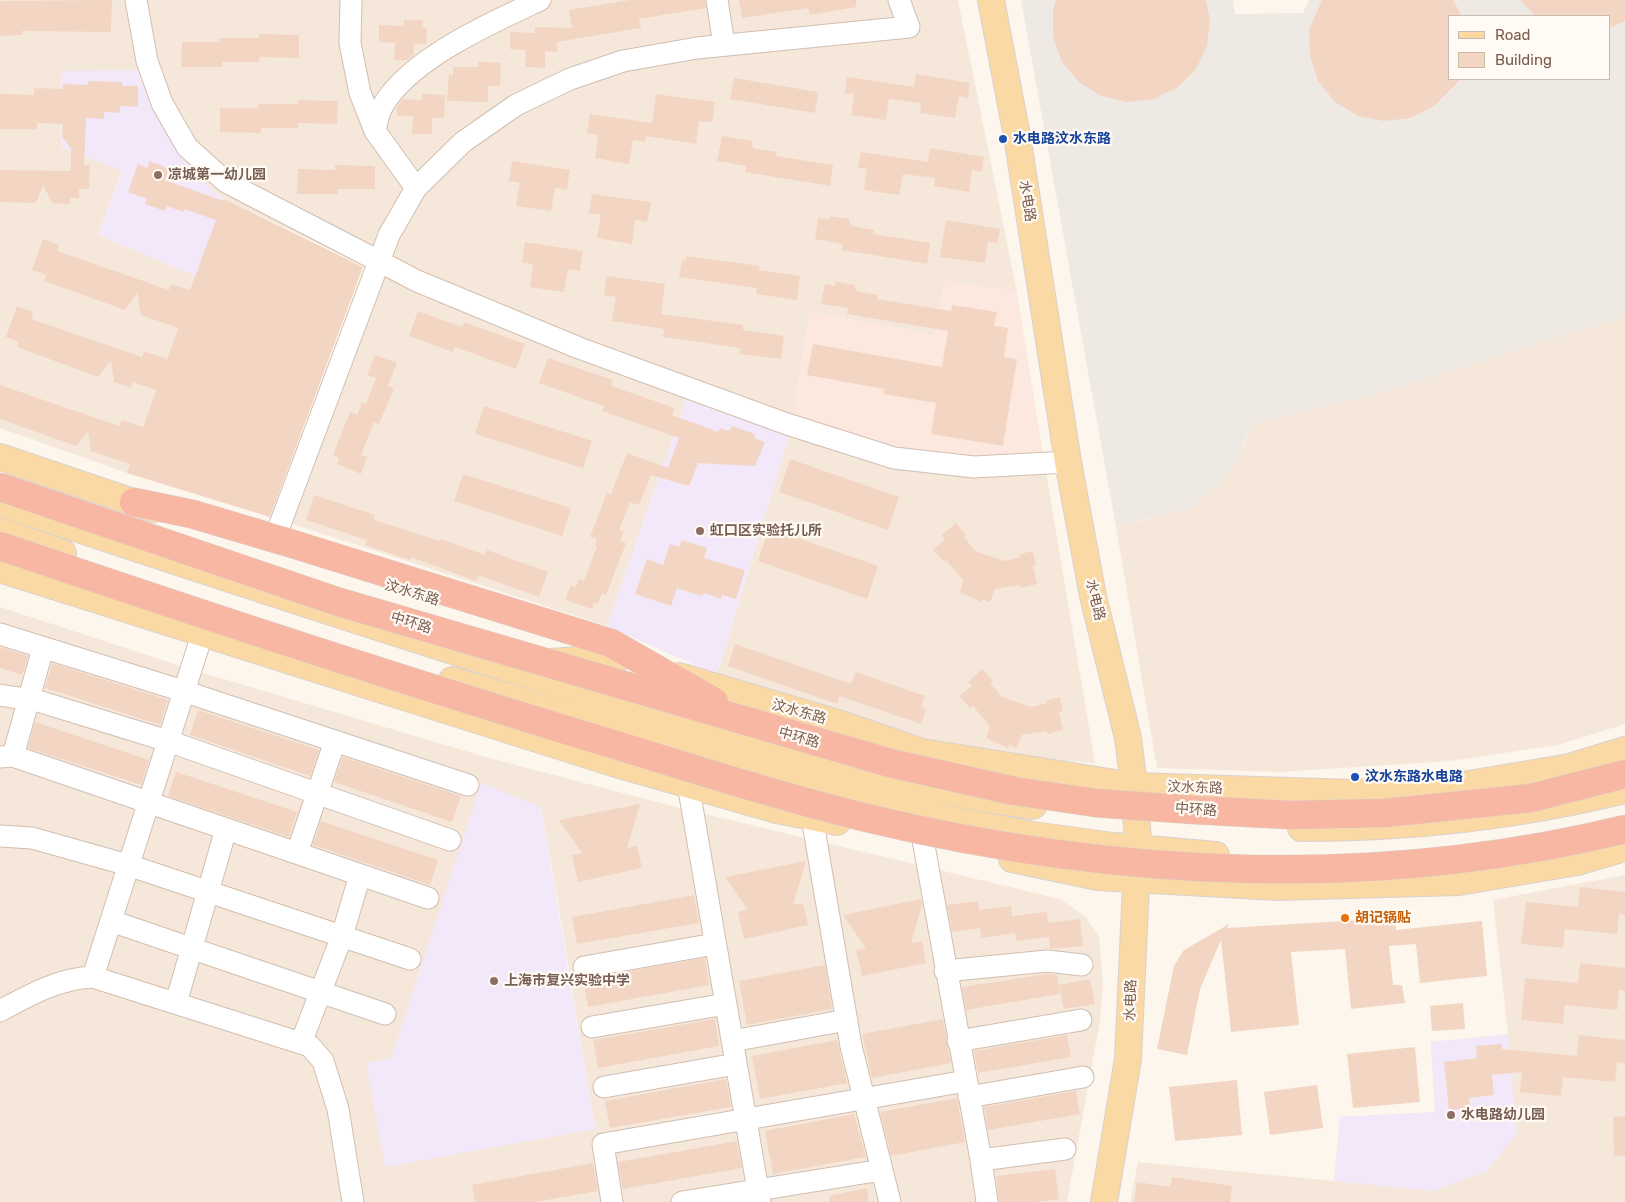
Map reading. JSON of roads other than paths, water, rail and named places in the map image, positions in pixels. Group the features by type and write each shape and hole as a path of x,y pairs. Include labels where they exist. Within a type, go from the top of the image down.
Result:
{"highway":[{"name":"中环路","path":"0,487 339,602 752,725 890,763 1014,791 1096,803 1195,810 1288,815 1385,814 1530,798 1625,774"},
{"path":"134,502 281,534 612,643 752,725"},
{"path":"0,546 316,651 737,782 868,818 999,844 1087,858 1262,870 1333,870 1404,866 1475,858 1567,843 1625,829"}],"main road":[{"name":"水电路","path":"991,0 1017,136 1068,462 1093,596 1128,738 1134,786 1138,848 1128,1059 1104,1202"},
{"name":"汶水东路","path":"0,458 305,560 844,725 922,752 1134,786 1354,793 1463,784 1570,766 1625,750"},
{"path":"0,503 297,602 791,754 904,782 997,801 1136,819 1286,828 1347,828 1482,818 1569,804 1625,790"},
{"path":"0,531 325,641 772,775 857,798 953,820 1033,835 1138,848 1247,857 1357,855 1440,851 1549,833 1625,815"},
{"path":"0,570 594,757 777,810 1098,877 1278,887 1460,882 1577,862 1625,848"},
{"path":"92,600 166,588"},
{"path":"498,665 620,657"},
{"path":"488,691 594,757"},
{"path":"844,725 904,782"},
{"path":"1482,818 1537,772"},
{"path":"1502,874 1549,833"}],"street":[{"path":"136,0 147,61 159,95 187,146 226,182 295,220 378,259 417,281 579,348 787,424 894,458 974,467 1068,462"},
{"path":"351,0 350,43 360,94 375,131 416,188"},
{"path":"375,131 378,116 386,99 420,68 454,44 540,0"},
{"path":"717,0 724,45"},
{"path":"712,686 616,637 281,534 378,259 416,188 463,142 516,105 570,79 623,61 724,45 909,27 899,0"},
{"path":"0,634 183,691 468,785"},
{"path":"93,977 202,635"},
{"path":"43,648 28,700 6,757 428,898"},
{"path":"0,695 28,700 168,741 450,840"},
{"path":"297,853 335,741"},
{"path":"688,784 759,1196"},
{"path":"812,817 847,1020 890,1202"},
{"path":"176,1003 226,829"},
{"path":"0,836 32,838 128,865 410,959"},
{"path":"923,840 987,1202"},
{"path":"301,1043 322,993 342,936 360,874"},
{"path":"111,921 385,1014"},
{"path":"584,967 715,944"},
{"path":"945,971 1046,961 1082,965"},
{"path":"0,1011 30,994 76,978 93,977 310,1046 323,1061 338,1109 353,1202"},
{"path":"592,1027 726,1004"},
{"path":"732,1041 847,1020"},
{"path":"958,1041 1081,1020"},
{"path":"604,1087 736,1064"},
{"path":"612,1202 603,1144 864,1098 1083,1077"},
{"path":"981,1160 1065,1149"},
{"path":"682,1202 759,1196 882,1170"}],"place":[{"name":"水电路汶水东路","path":"1003,139"},
{"name":"凉城第一幼儿园","path":"158,175"},
{"name":"虹口区实验托儿所","path":"700,531"},
{"name":"汶水东路水电路","path":"1355,777"},
{"name":"胡记锅贴","path":"1345,918"},
{"name":"上海市复兴实验中学","path":"494,981"},
{"name":"水电路幼儿园","path":"1451,1115"}]}
